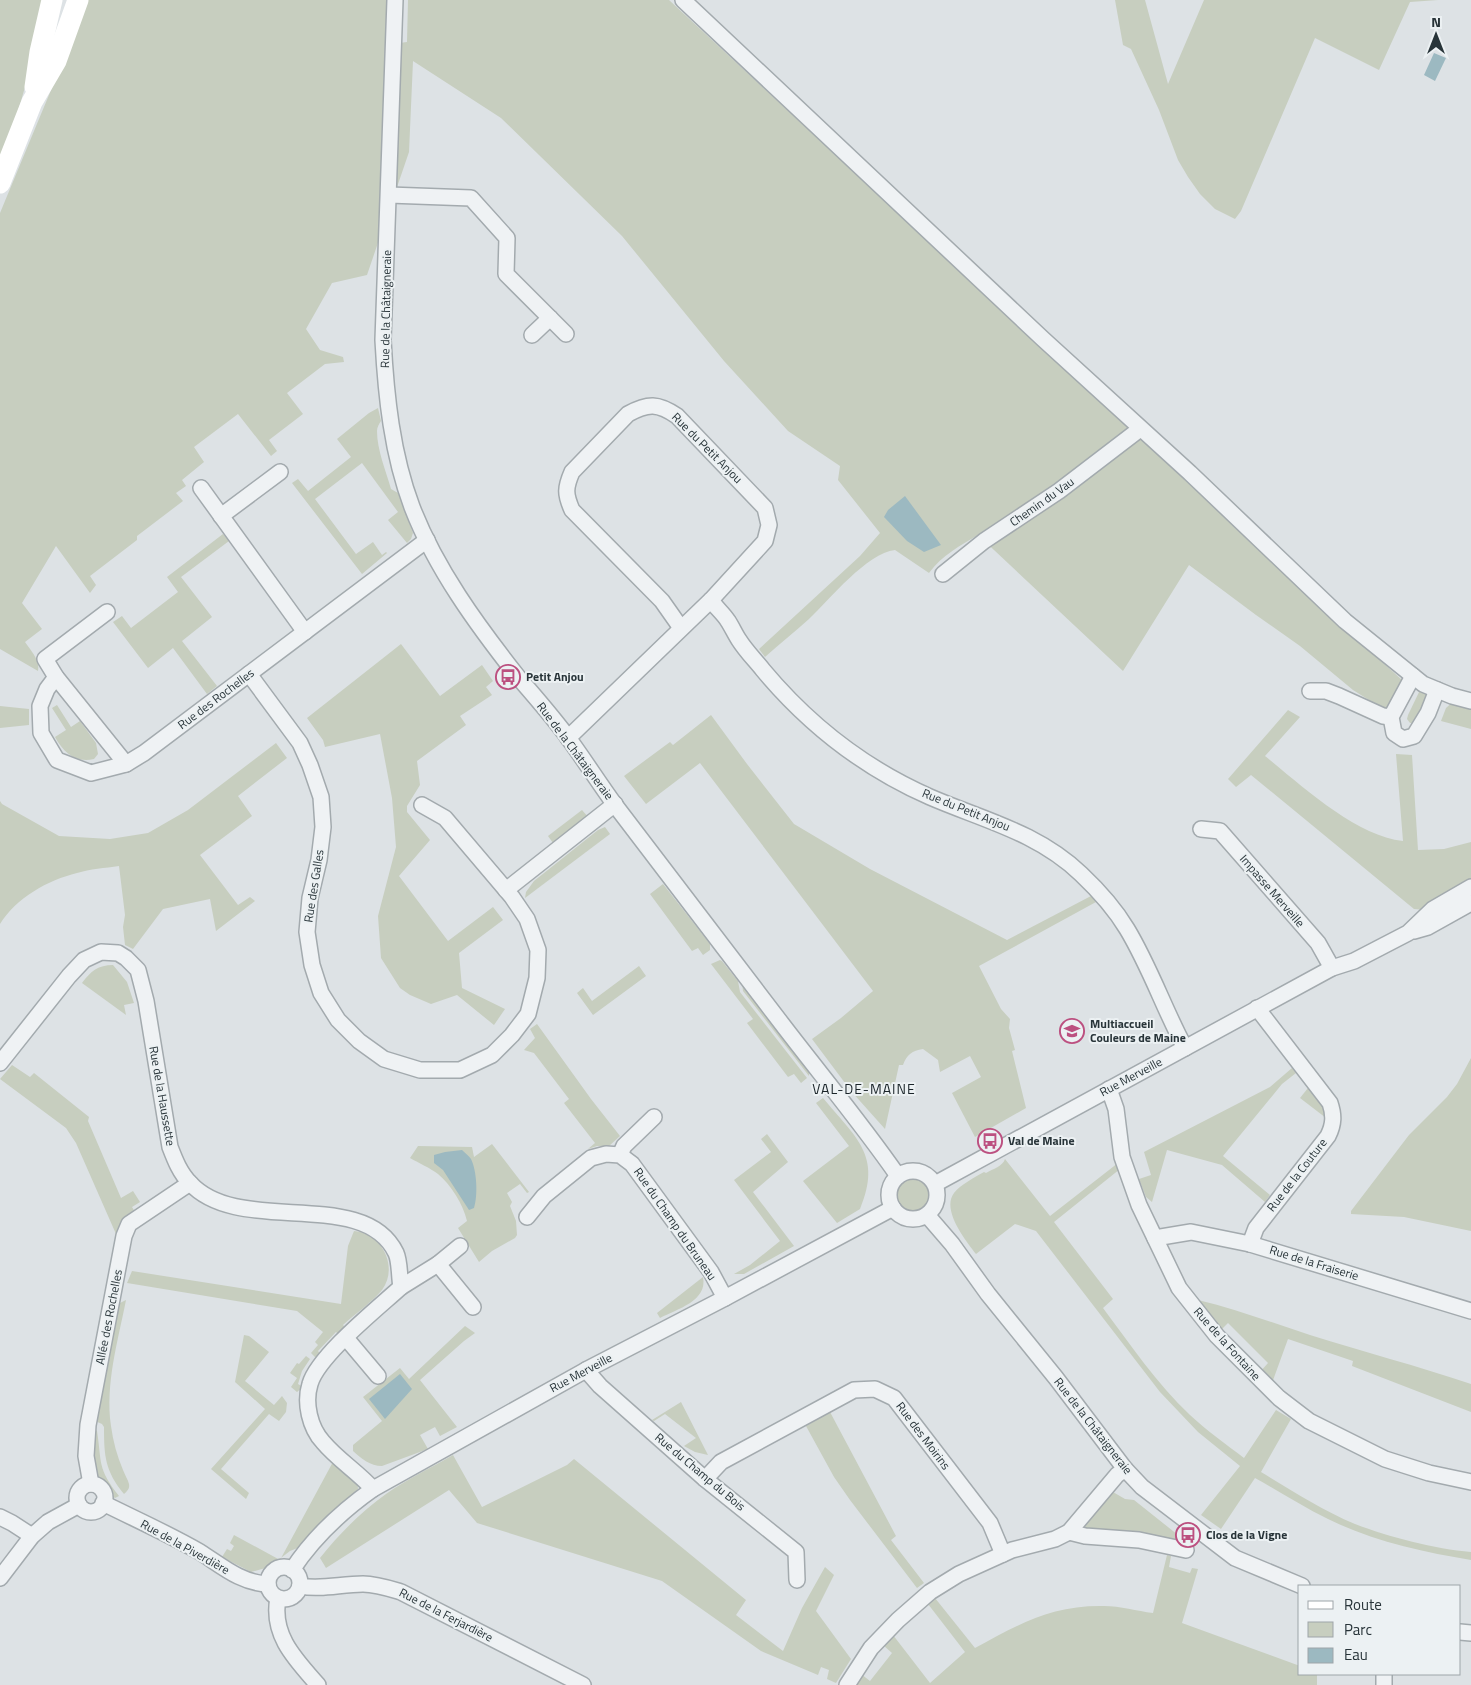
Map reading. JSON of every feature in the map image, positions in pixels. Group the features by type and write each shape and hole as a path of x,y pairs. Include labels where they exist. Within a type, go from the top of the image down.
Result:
{"main road":[{"path":"32,102 40,52 52,0"},
{"path":"0,183 32,102 56,61 78,0"}],"street":[{"name":"Rue de la Châtaigneraie","path":"395,0 383,340 386,393 402,474 412,506 427,540 448,579 470,613 568,738 615,804 876,1144 898,1176"},
{"path":"683,0 1345,621 1423,684 1471,701"},
{"path":"389,195 470,198 507,238 506,274 566,334"},
{"path":"532,335 550,318"},
{"name":"Rue du Petit Anjou","path":"568,738 682,628 711,600 765,541 769,524 765,508 678,416 666,408 652,405 639,408 628,414 572,472 566,484 567,497 572,510 662,601 682,628"},
{"name":"Chemin du Vau","path":"943,574 984,541 1059,491 1140,429"},
{"path":"221,516 280,472"},
{"path":"200,488 305,632"},
{"name":"Rue des Rochelles","path":"56,677 47,689 40,706 41,732 57,760 91,774 126,764 144,753 427,540"},
{"name":"Rue du Petit Anjou","path":"711,600 727,619 740,641 778,687 829,737 896,781 930,798 1016,830 1040,844 1080,873 1099,892 1126,928 1138,948 1168,1018 1185,1048"},
{"path":"107,612 45,659 56,677 126,764"},
{"name":"Rue des Galles","path":"250,674 300,743 310,764 321,797 323,826 319,860 310,898 307,932 312,965 321,993 338,1020 359,1041 384,1059 420,1070 460,1070 492,1055 512,1035 528,1014 537,978 538,950 527,920 506,890 445,818 422,806"},
{"path":"1413,676 1390,717 1394,733 1403,739 1414,736 1428,713 1437,690"},
{"path":"1310,691 1326,691 1390,717"},
{"path":"506,890 615,804"},
{"name":"Impasse Merveille","path":"1201,829 1220,831 1318,943 1332,968"},
{"name":"Rue Merveille","path":"1408,933 1433,909 1471,886"},
{"name":"Rue Merveille","path":"935,1184 1332,968 1354,961 1408,933 1428,927 1471,903"},
{"name":"Rue de la Haussette","path":"0,1063 69,976 84,960 101,952 118,953 138,970 146,1000 170,1147 177,1166 190,1183 201,1193 217,1202 258,1210 350,1218 371,1226 387,1238 397,1254 401,1286"},
{"name":"Rue de la Couture","path":"1250,1244 1256,1228 1328,1136 1332,1128 1333,1114 1330,1103 1257,1008"},
{"name":"Rue de la Fontaine","path":"1109,1089 1116,1109 1122,1157 1139,1205 1179,1288 1217,1336 1284,1402 1309,1421 1385,1459 1429,1473 1471,1482"},
{"path":"527,1217 544,1196 591,1158 606,1154 620,1155 624,1146 654,1117"},
{"name":"Rue du Champ du Bruneau","path":"620,1155 632,1164 706,1264 725,1298"},
{"path":"908,1171 920,1172 930,1177 935,1184 938,1195 936,1203 927,1215 917,1219 908,1218 899,1214 893,1208 889,1193 892,1182 898,1176 908,1171"},
{"name":"Allée des Rochelles","path":"91,1484 86,1456 88,1426 124,1236 129,1224 190,1183"},
{"name":"Rue Merveille","path":"292,1570 326,1528 373,1489 586,1370 893,1208"},
{"name":"Rue de la Châtaigneraie","path":"927,1215 952,1244 988,1294 1056,1378 1125,1469 1142,1487 1234,1558 1300,1585"},
{"name":"Rue de la Fraiserie","path":"1155,1238 1191,1232 1250,1244 1471,1311"},
{"path":"373,1489 322,1442 312,1423 308,1402 310,1384 319,1366 401,1286 438,1264 460,1246"},
{"path":"438,1264 473,1307"},
{"path":"346,1338 378,1376"},
{"name":"Rue du Champ du Bois","path":"586,1370 600,1386 705,1479 796,1552 797,1580"},
{"name":"Rue des Moirins","path":"705,1479 720,1462 854,1390 875,1389 894,1398 990,1523 1003,1554"},
{"path":"847,1685 871,1648 898,1620 930,1592 959,1574 1012,1550 1055,1539 1069,1532 1117,1475 1125,1469"},
{"path":"86,1485 95,1485 102,1490 103,1503 94,1512 85,1510 79,1505 77,1496 79,1491 86,1485"},
{"name":"Rue de la Piverdière","path":"103,1503 199,1552 235,1576 257,1584 268,1584"},
{"path":"0,1578 32,1536 48,1522 79,1505"},
{"path":"0,1517 32,1536"},
{"path":"1069,1532 1085,1536 1139,1540 1186,1550"},
{"path":"283,1568 292,1570 298,1577 300,1586 298,1591 290,1598 278,1598 272,1593 268,1584 271,1575 274,1571 283,1568"},
{"name":"Rue de la Ferjardière","path":"300,1586 311,1588 362,1584 382,1586 401,1592 582,1685"},
{"path":"278,1598 276,1609 278,1630 293,1657 318,1685"}],"green space":[{"path":"0,0 45,0 27,81 15,121 0,160"},
{"path":"84,0 388,0 385,45 407,42 408,0 669,0 1402,680 1391,704 1386,708 1380,707 1353,690 1300,646 1189,565 1123,671 978,535 945,556 929,573 895,550 873,559 849,578 809,619 765,657 759,649 860,556 880,533 838,480 840,466 788,431 724,361 622,236 501,118 413,61 409,152 367,275 332,283 306,329 320,350 343,357 344,362 325,364 287,393 303,414 269,440 277,451 271,456 238,414 194,447 204,462 182,480 186,486 176,493 183,501 137,536 137,540 90,576 96,585 90,593 56,546 22,603 42,629 25,642 36,659 38,671 0,649 0,213 56,78"},
{"path":"1115,0 1145,0 1168,84 1204,0 1438,0 1410,2 1379,70 1315,38 1241,211 1235,219 1215,209 1200,194 1178,160 1159,110 1131,49 1123,45"},
{"path":"378,408 381,421 377,431 380,453 391,489 398,493 413,533 411,539 407,543 388,520 398,512 362,463 315,499 356,554 373,542 382,555 387,553 362,574 292,483 298,479 308,491 351,457 337,439"},
{"path":"223,534 229,541 181,577 212,617 182,641 217,686 207,694 173,648 148,668 113,622 122,616 131,628 178,592 167,577"},
{"path":"401,644 440,696 482,665 493,681 486,687 492,695 460,716 466,725 417,761 420,785 407,806 407,812 430,840 399,876 448,941 493,907 503,920 459,953 462,988 505,1009 494,1025 457,995 431,1004 410,995 400,988 381,958 378,916 396,847 392,798 380,734 325,747 323,740 307,718"},
{"path":"1421,688 1430,691 1417,721 1410,723 1407,719 1408,715"},
{"path":"1455,700 1471,705 1471,729 1441,721 1446,708"},
{"path":"57,705 71,727 80,721 96,743 98,754 94,759 87,760 71,756 58,743 55,737 66,730 52,708"},
{"path":"0,706 29,709 29,725 0,728"},
{"path":"1288,710 1300,717 1265,756 1313,795 1348,820 1385,837 1403,841 1396,754 1412,755 1418,850 1444,849 1471,842 1471,882 1426,910 1414,909 1251,775 1236,787 1228,779"},
{"path":"711,715 794,824 870,869 1007,940 1091,896 1096,902 979,966 1001,1009 1010,1019 1009,1028 1015,1050 1012,1051 1026,1108 975,1137 952,1093 981,1077 970,1056 940,1072 938,1060 923,1049 910,1054 903,1065 899,1065 885,1129 851,1091 812,1039 873,991 700,763 646,804 624,776 670,742 673,745"},
{"path":"276,743 287,758 238,796 252,816 200,855 238,905 250,897 255,901 216,931 210,899 163,909 133,949 125,945 123,927 125,915 119,866 66,876 44,885 24,898 0,924 0,801 2,804 59,836 110,839 148,833 188,810"},
{"path":"582,810 588,817 553,843 548,836"},
{"path":"605,827 610,834 525,898 526,892 534,881 598,830"},
{"path":"663,884 710,944 710,950 703,955 698,948 692,951 650,894"},
{"path":"720,960 738,981 740,992 807,1078 801,1083 794,1074 788,1077 747,1023 753,1019 711,964"},
{"path":"113,965 127,982 134,1003 124,1005 126,1015 82,983 95,969"},
{"path":"639,966 646,976 593,1015 577,993 583,988 592,1001"},
{"path":"742,982 809,1070 809,1076 743,991"},
{"path":"537,1024 620,1136 609,1146 597,1146 588,1149 595,1143 564,1103 569,1099 534,1053 524,1050 535,1038 530,1029"},
{"path":"1471,1058 1471,1231 1404,1217 1351,1214 1351,1211 1409,1135 1447,1097 1457,1084"},
{"path":"12,1065 30,1077 34,1073 89,1117 88,1121 121,1198 133,1191 140,1202 132,1207 135,1212 121,1221 116,1234 76,1143 66,1128 0,1079"},
{"path":"1292,1068 1296,1073 1282,1084 1223,1156 1270,1195 1265,1202 1222,1165 1167,1150 1152,1202 1146,1197 1139,1179 1151,1175 1144,1152 1270,1087"},
{"path":"1308,1088 1323,1107 1326,1118 1300,1098"},
{"path":"823,1098 855,1136 867,1160 866,1190 860,1209 837,1223 803,1181 849,1146 816,1103"},
{"path":"767,1134 788,1162 753,1192 794,1246 744,1274 734,1274 750,1265 780,1241 734,1180 771,1152 761,1139"},
{"path":"492,1144 529,1192 527,1193 520,1184 507,1193 512,1202 510,1206 516,1221 517,1235 479,1262 458,1228 467,1221 456,1195 438,1174 410,1158 418,1146 472,1147 474,1157"},
{"path":"1005,1159 1050,1216 1118,1163 1120,1169 1054,1222 1113,1299 1103,1308 1155,1377 1196,1421 1244,1458 1276,1410 1291,1419 1261,1472 1319,1506 1355,1524 1412,1542 1471,1552 1471,1560 1416,1549 1362,1534 1319,1514 1255,1478 1221,1529 1201,1515 1240,1466 1198,1432 1160,1392 1036,1231 1015,1224 976,1254 956,1225 951,1208 951,1200 954,1193 972,1179 1000,1165"},
{"path":"914,1178 921,1179 926,1183 930,1188 930,1202 926,1207 921,1211 914,1212 907,1211 902,1207 898,1202 897,1195 898,1188 902,1183 907,1179"},
{"path":"354,1231 364,1233 380,1244 388,1262 387,1281 382,1290 369,1303 343,1325 347,1329 340,1336 336,1332 318,1351 322,1356 318,1360 311,1353 318,1345 315,1342 323,1332 297,1311 127,1283 132,1271 341,1304 348,1246"},
{"path":"703,1277 701,1292 696,1298 660,1318 657,1313"},
{"path":"126,1300 113,1363 110,1394 111,1426 115,1448 129,1484 129,1489 124,1494 109,1470 105,1455 104,1427 95,1421 118,1304"},
{"path":"1198,1300 1471,1384 1471,1412 1352,1366 1353,1361 1288,1339 1272,1383 1260,1372 1268,1363 1228,1323 1220,1331"},
{"path":"465,1326 475,1333 420,1380 457,1427 440,1436 435,1427 420,1435 428,1449 382,1466 370,1463 360,1457 353,1451 353,1445 382,1421 363,1397 400,1368 409,1379"},
{"path":"244,1335 249,1336 269,1352 245,1381 274,1405 282,1396 287,1403 286,1412 279,1421 269,1414 221,1469 249,1493 246,1499 211,1469 265,1409 235,1382"},
{"path":"306,1356 310,1359 302,1371 298,1384 303,1387 297,1392 291,1387 297,1378 290,1373 297,1363 299,1364"},
{"path":"681,1402 708,1455 695,1452 684,1446 696,1438 665,1414 654,1421 652,1420"},
{"path":"830,1412 896,1536 891,1540 924,1583 917,1588 834,1477 806,1426"},
{"path":"95,1429 97,1431 100,1458 104,1472 119,1496 115,1498 107,1492 98,1476 94,1448"},
{"path":"453,1455 482,1507 567,1465 574,1459 746,1600 736,1615 783,1651 802,1608 825,1567 834,1575 816,1611 851,1659 836,1683 827,1679 829,1670 821,1667 818,1675 761,1651 662,1581 477,1523 449,1490 326,1568 320,1558 360,1515 411,1478"},
{"path":"334,1460 357,1478 358,1489 330,1514 300,1547 290,1551 281,1558"},
{"path":"1113,1492 1125,1499 1134,1500 1183,1539 1174,1542 1090,1531 1085,1527 1087,1522"},
{"path":"234,1535 279,1559 269,1567 251,1572 222,1557 227,1549 231,1551 234,1546 230,1543"},
{"path":"1167,1555 1171,1556 1169,1567 1190,1573 1192,1568 1198,1569 1182,1623 1298,1665 1298,1675 1317,1675 1317,1685 855,1685 861,1674 870,1681 892,1653 883,1645 893,1635 930,1683 965,1652 928,1604 935,1598 975,1648 1021,1624 1068,1609 1110,1606 1153,1613"}],"water":[{"path":"1434,53 1446,58 1435,81 1424,75"},
{"path":"905,496 941,545 924,552 907,541 884,517 888,510"},
{"path":"462,1150 471,1159 476,1177 474,1208 469,1210 443,1170 434,1163 434,1155"},
{"path":"400,1374 412,1389 385,1419 369,1399"}],"place":[{"name":"Petit Anjou","path":"508,677"},
{"name":"Multiaccueil Couleurs de Maine","path":"1072,1031"},
{"name":"Val de Maine","path":"990,1141"},
{"name":"Clos de la Vigne","path":"1188,1535"}],"district":[{"name":"VAL-DE-MAINE","path":"864,1089"}]}
